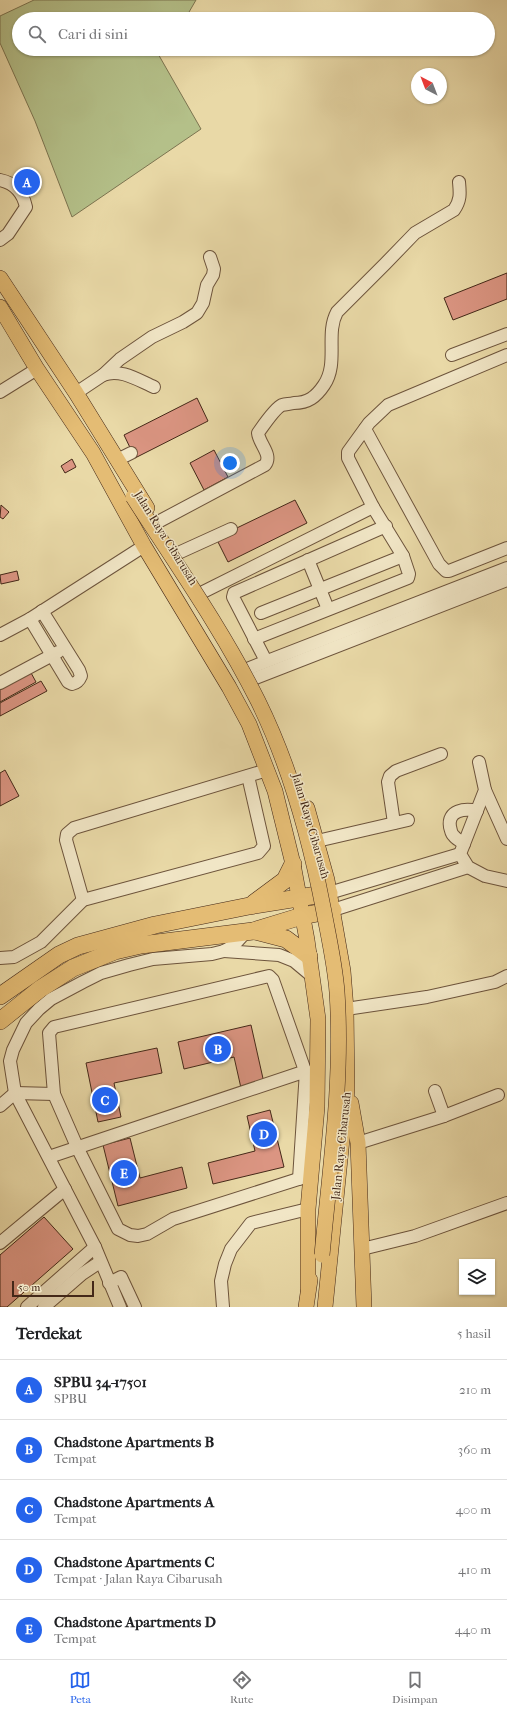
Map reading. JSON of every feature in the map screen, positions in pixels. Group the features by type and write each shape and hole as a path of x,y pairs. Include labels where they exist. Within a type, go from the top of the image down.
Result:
{"highway":[{"path":"249,906 280,884 288,876 293,864"},
{"path":"0,996 59,955 78,946 155,925 249,906 328,886"},
{"path":"1,1021 40,988 73,968 115,951 141,945 250,931 302,916 333,910"},
{"path":"250,931 286,939 308,948"}],"main road":[{"name":"Jalan Raya Cibarusah","path":"0,278 76,393 250,674 271,713 296,773 317,841 328,886 343,971 346,1009 347,1090 325,1301"},
{"name":"Jalan Raya Cibarusah","path":"0,307 37,369 93,453 144,546 204,644 249,724 275,791 293,864 308,948 318,1018 317,1107 305,1177 308,1209 308,1289 306,1307"},
{"name":"Jalan Raya Cibarusah","path":"87,411 89,427 238,677 258,719 298,820 310,870 328,985 330,1089 319,1255 325,1301"},
{"name":"Jalan Raya Cibarusah","path":"93,453 131,498"},
{"path":"308,948 312,933 321,929 330,930 337,936"},
{"path":"347,1090 358,1143 364,1307"},
{"name":"Jalan Raya Cibarusah","path":"308,1289 319,1255"}],"street":[{"path":"0,180 15,186 24,196 26,207 8,234 0,240"},
{"path":"156,523 265,465 268,461 268,457 258,433 279,407 286,404 302,403 310,400 318,394 325,384 332,368 333,320 338,312 415,232 454,210 458,204 460,196 459,182"},
{"path":"76,393 103,375 120,359 152,337 183,322 197,313 202,303 207,285 213,275 214,269 210,257"},
{"path":"452,355 507,334"},
{"path":"254,639 408,578 409,574 403,556 373,507 348,458 349,450 381,410 394,402 507,355"},
{"path":"0,392 37,369"},
{"path":"103,375 111,372 118,372 154,387"},
{"path":"365,429 439,564 446,571 450,571 507,548"},
{"path":"117,460 131,453"},
{"path":"201,593 373,507"},
{"path":"266,661 233,597 233,594 386,526"},
{"path":"176,554 232,529"},
{"path":"0,635 30,619 144,546"},
{"path":"261,613 403,556"},
{"path":"308,560 328,609"},
{"path":"250,674 266,661 507,568"},
{"path":"250,674 507,580"},
{"path":"30,619 68,682 72,684 75,683 81,676 79,670 42,611"},
{"path":"0,683 65,648"},
{"path":"394,823 388,782 390,776 396,771 441,754"},
{"path":"479,762 485,790 507,839"},
{"path":"83,900 66,840 67,834 74,828 267,770"},
{"path":"0,958 14,957 41,942 83,900 258,853 264,846 248,776"},
{"path":"462,849 485,790"},
{"path":"477,811 468,809 454,814 450,819 452,834 462,849 468,867 485,876 507,881"},
{"path":"317,841 408,820"},
{"path":"328,886 462,849"},
{"path":"333,910 468,867"},
{"path":"120,1307 95,1247 15,1093 10,1061 13,1050 26,1023 39,1009 51,999 95,976 113,969 153,959 212,954 224,951 233,946 250,931"},
{"path":"224,951 279,954 294,961 312,976"},
{"path":"306,1070 305,1177 173,1219 147,1234 138,1236 130,1235 118,1229 78,1149 54,1094 49,1033 54,1027 267,976 271,978 306,1070 317,1107"},
{"path":"346,1009 427,997 495,982 507,976"},
{"path":"49,1157 78,1149 306,1070"},
{"path":"435,1091 444,1116"},
{"path":"0,1106 15,1093 54,1094"},
{"path":"358,1143 444,1116 498,1095"},
{"path":"0,1243 65,1189"},
{"path":"362,1249 415,1236 507,1203"},
{"path":"223,1307 221,1281 225,1264 231,1249 251,1223 308,1209"},
{"path":"27,1307 95,1247"},
{"path":"44,1307 82,1274 100,1262"},
{"path":"109,1282 122,1277 135,1307"}],"green space":[{"path":"34,0 196,0 189,12 12,12 12,56 159,56 201,129 72,217 35,121 0,43 0,16"}],"building":[{"path":"507,273 507,299 453,320 444,298"},
{"path":"197,398 208,421 135,458 124,435"},
{"path":"214,450 228,477 204,490 190,463"},
{"path":"72,459 76,467 65,473 61,466"},
{"path":"295,500 307,523 228,562 216,538"},
{"path":"1,505 9,512 3,519 0,517"},
{"path":"17,571 19,580 1,584 0,575"},
{"path":"30,671 36,682 0,702 0,688"},
{"path":"41,681 47,691 0,716 0,703"},
{"path":"5,770 19,796 0,806 0,773"},
{"path":"251,1025 264,1083 241,1088 234,1057 184,1069 178,1042"},
{"path":"157,1048 162,1073 114,1083 121,1117 98,1122 86,1063"},
{"path":"270,1110 284,1167 213,1184 208,1163 255,1151 247,1116"},
{"path":"130,1138 140,1178 182,1167 187,1188 118,1206 103,1145"},
{"path":"44,1217 73,1249 7,1307 0,1307 0,1255"}],"place":[{"name":"SPBU 34-17501","path":"27,182"},
{"name":"Chadstone Apartments B","path":"218,1049"},
{"name":"Chadstone Apartments A","path":"105,1100"},
{"name":"Chadstone Apartments C","path":"264,1134"},
{"name":"Chadstone Apartments D","path":"124,1173"}]}
